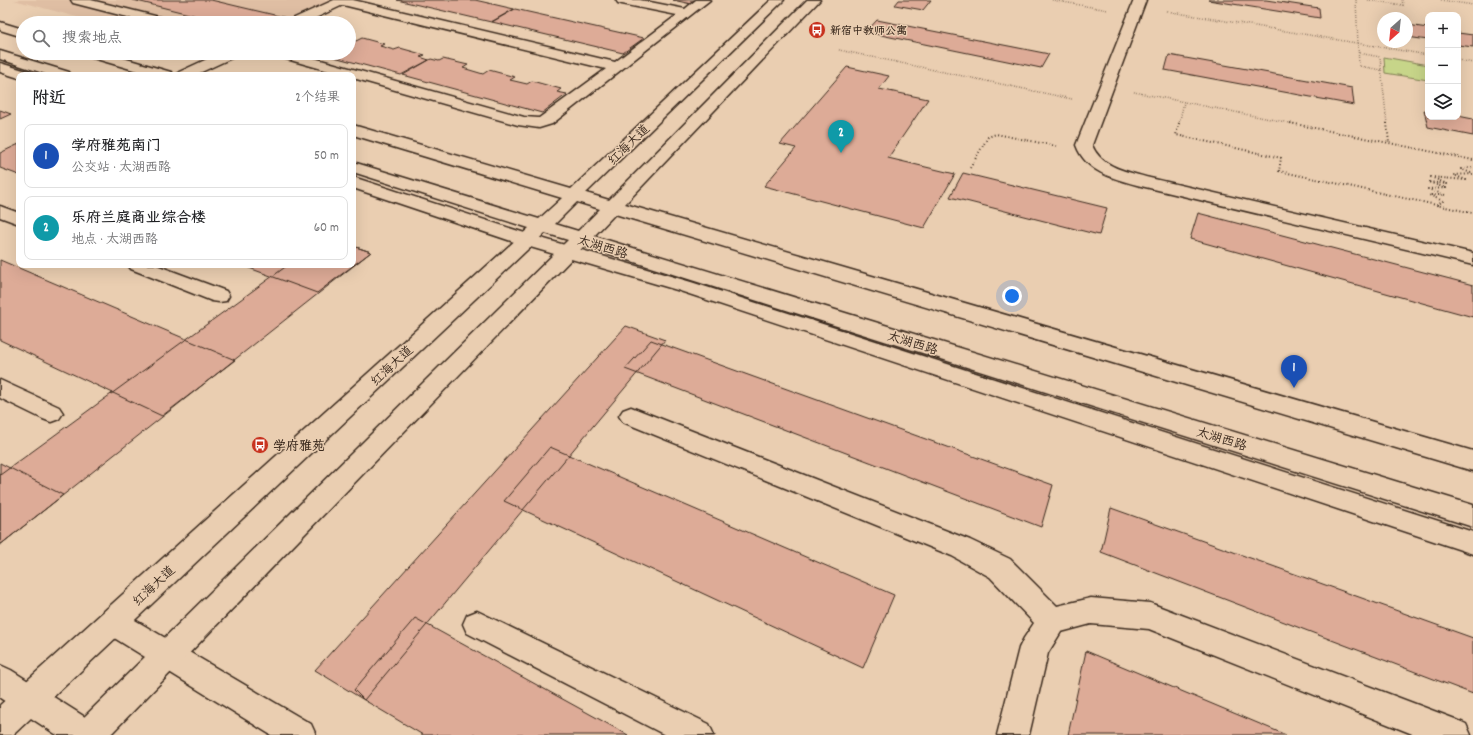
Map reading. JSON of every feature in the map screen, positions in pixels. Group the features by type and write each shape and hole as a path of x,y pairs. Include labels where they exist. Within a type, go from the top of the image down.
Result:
{"street":[{"path":"77,0 95,2 142,16"},
{"path":"310,16 343,0 617,67"},
{"path":"622,0 687,13"},
{"path":"356,74 516,119 539,123 547,121 704,0"},
{"name":"红海大道","path":"0,726 534,233 778,0"},
{"path":"0,680 86,735 613,206 814,0"},
{"path":"1137,7 1084,145 1085,153 1099,165 1119,174 1147,182 1473,259"},
{"path":"3,29 16,32"},
{"path":"0,54 16,59"},
{"path":"18,60 55,72"},
{"path":"115,60 156,72"},
{"path":"190,72 216,60"},
{"path":"306,60 349,72"},
{"path":"0,67 16,72"},
{"path":"356,131 1473,461"},
{"path":"356,168 534,233"},
{"path":"356,183 573,245 692,289 1473,543"},
{"path":"0,211 16,218"},
{"name":"太湖西路","path":"573,245 1473,516"},
{"path":"146,268 219,296"},
{"path":"0,388 51,413"},
{"path":"631,416 961,548 1000,568 1052,621"},
{"path":"1013,735 1034,648 1052,621 1091,611 1150,616 1455,735"},
{"path":"113,622 300,735"},
{"path":"477,624 698,735"}],"path":[{"path":"1052,0 1137,7 1425,55"},
{"path":"1356,0 1359,66 1381,70"},
{"path":"1368,0 1403,5 1402,0"},
{"path":"1440,0 1473,5"},
{"path":"839,50 1100,105"},
{"path":"1358,53 1380,57 1389,143"},
{"path":"1461,61 1473,63"},
{"path":"1107,86 1473,160"},
{"path":"1184,102 1176,135 1280,158 1280,171 1473,213"},
{"path":"970,168 988,137 996,134 1085,153"},
{"path":"1473,167 1460,169 1473,174"},
{"path":"1436,205 1443,200 1429,195 1445,195 1428,189 1446,188 1428,182 1447,184 1431,177 1466,180 1454,175 1473,174"}],"shaded area":[{"path":"14,0 336,0 301,16 73,16"}],"green space":[{"path":"1384,57 1425,64 1425,80 1385,73"}],"building":[{"path":"133,0 211,0 279,16 197,16"},
{"path":"397,0 475,0 514,9 491,22"},
{"path":"673,0 696,0 691,4"},
{"path":"899,0 931,0 923,10 895,5"},
{"path":"1208,0 1266,0 1319,8 1320,18"},
{"path":"515,9 644,38 623,53 492,22"},
{"path":"877,20 1049,54 1041,68 866,32"},
{"path":"1413,26 1425,28 1425,40 1413,38"},
{"path":"1461,33 1473,35 1473,47 1461,45"},
{"path":"362,38 384,44 380,46 394,50 400,48 425,55 420,57 429,60 401,75 345,60 356,60 356,41"},
{"path":"1169,55 1352,88 1354,105 1165,70"},
{"path":"431,59 439,61 443,59 468,65 463,68 483,74 489,70 515,77 510,80 527,84 532,81 561,89 557,92 567,94 542,113 403,75"},
{"path":"847,67 889,76 879,89 928,99 888,158 955,174 924,228 764,186 796,148 780,144"},
{"path":"0,110 11,114 0,119"},
{"path":"1461,117 1473,119 1473,136 1428,127 1426,120 1461,120"},
{"path":"16,145 16,174 0,168 0,153"},
{"path":"963,173 1107,208 1099,235 950,197"},
{"path":"1198,213 1473,285 1473,317 1190,239"},
{"path":"356,247 371,252 356,263"},
{"path":"356,247 371,252 356,264"},
{"path":"0,260 235,360 162,416 0,340"},
{"path":"249,268 350,268 317,293"},
{"path":"284,268 351,268 0,545 0,475"},
{"path":"626,326 665,340 364,700 315,670"},
{"path":"651,340 1053,485 1041,527 625,369"},
{"path":"550,447 894,595 863,668 504,501"},
{"path":"0,463 63,495 0,545"},
{"path":"1111,508 1473,638 1473,694 1101,552"},
{"path":"415,618 628,735 423,735 364,700 354,690"},
{"path":"1086,651 1286,735 1068,735"}],"place":[{"name":"新宿中教师公寓","path":"817,30"},
{"name":"乐府兰庭商业综合楼","path":"841,153"},
{"name":"学府雅苑南门","path":"1294,388"},
{"name":"学府雅苑","path":"260,445"}]}
